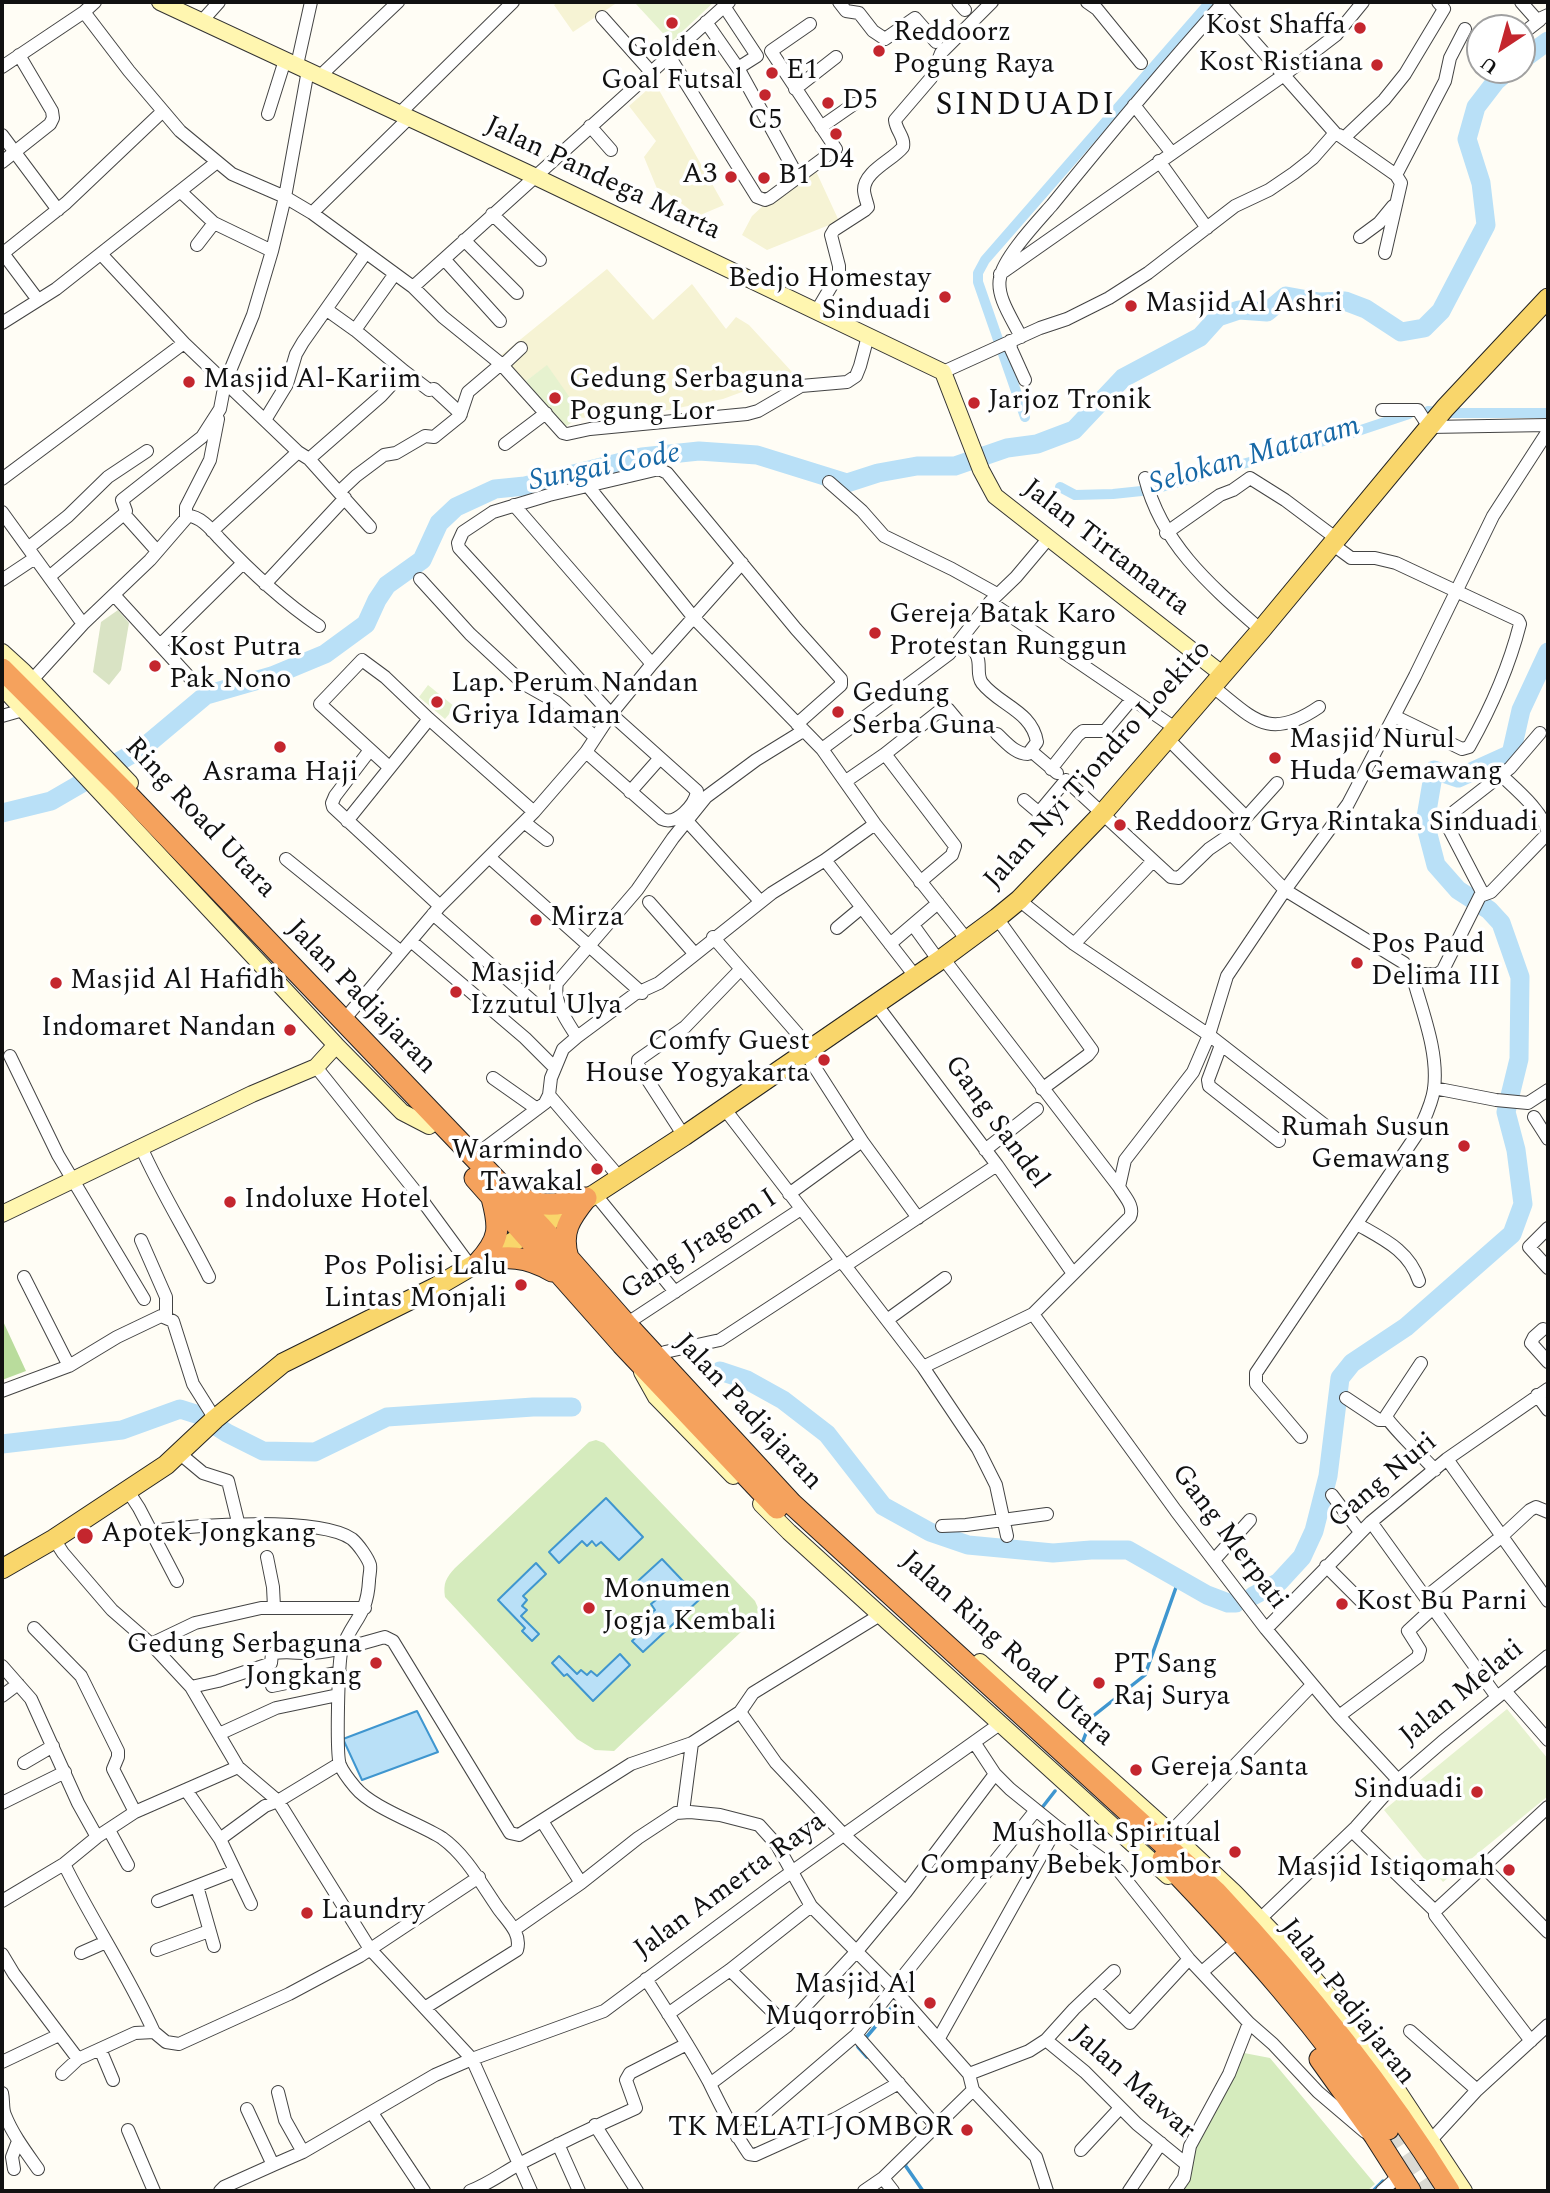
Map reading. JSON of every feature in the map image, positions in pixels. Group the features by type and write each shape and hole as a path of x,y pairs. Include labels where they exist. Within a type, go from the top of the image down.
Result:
{"highway":[{"name":"Jalan Padjajaran","path":"2,669 92,764"},
{"name":"Jalan Padjajaran","path":"2,678 28,709 127,796 565,1267 792,1504 859,1560 1167,1837 1267,1946 1352,2048 1449,2191"},
{"name":"Jalan Padjajaran","path":"433,1123 473,1157 498,1193"},
{"path":"475,1265 491,1248 498,1231 498,1193 546,1205 561,1205 591,1196"},
{"path":"475,1265 497,1257 565,1267 564,1237 567,1225 591,1196"},
{"name":"Jalan Padjajaran","path":"565,1267 626,1324 750,1482 795,1526 1153,1848 1187,1883 1310,2022 1308,2036 1312,2048 1382,2132"},
{"path":"1382,2132 1405,2183"}],"main road":[{"name":"Jalan Nyi Tjondro Loekito","path":"2,1569 128,1491 179,1452 283,1363 404,1305 620,1178 941,960 1019,900 1102,814 1261,630 1435,419 1548,298"}],"street":[{"path":"2,66 95,2"},
{"name":"Jalan Pandega Marta","path":"160,2 534,176 943,372"},
{"path":"202,22 219,2"},
{"path":"32,680 83,624 157,551 186,513 209,460 225,383 253,314 285,197 310,2"},
{"path":"268,114 303,68 398,2"},
{"path":"312,213 513,2"},
{"path":"839,2 846,11 859,13 880,37 885,38 915,18 936,42"},
{"path":"817,312 839,273 831,235 834,230 868,207 864,191 866,184 878,168 903,148 903,138 895,120 931,78 941,53 992,2"},
{"path":"1087,2 1097,9 1141,63"},
{"path":"1000,274 1159,160 1284,75 1336,35 1363,2"},
{"path":"943,372 1109,298 1148,273 1235,206 1269,190 1294,173 1384,100 1405,75 1444,9 1438,2"},
{"path":"1521,2 1534,18 1544,18"},
{"path":"1025,380 1011,349 1012,341 998,289 1000,274 1019,244 1134,104 1222,3 1340,136 1396,175 1401,183 1385,253"},
{"path":"413,287 727,4 757,56 738,68"},
{"path":"84,12 180,131 232,174 285,197 312,213 413,287 443,317 502,364 564,433 758,411 801,386 847,382 856,376 867,336"},
{"path":"602,17 651,72"},
{"path":"706,22 738,68 798,177"},
{"path":"669,56 757,197 760,200 770,198 836,149 771,51 810,24"},
{"path":"1396,175 1445,81 1450,58 1465,29"},
{"path":"2,162 50,124 53,118 52,111 19,55"},
{"path":"795,89 836,57"},
{"path":"821,127 854,104"},
{"path":"1134,104 1171,152"},
{"path":"38,300 2,253 108,166 163,111"},
{"path":"590,126 611,150"},
{"path":"2,135 58,209"},
{"path":"1159,160 1207,228"},
{"path":"2,323 100,254 217,162"},
{"path":"181,192 214,223 272,251"},
{"path":"1360,237 1379,223 1395,203"},
{"path":"492,214 540,260"},
{"path":"197,245 214,223"},
{"path":"464,240 517,293"},
{"path":"100,254 184,343 304,456 370,527"},
{"path":"265,421 287,384 296,354 303,342 365,254"},
{"path":"444,259 500,321"},
{"path":"355,330 394,275"},
{"path":"327,310 428,390 434,389 461,414"},
{"path":"2,479 184,343"},
{"path":"265,584 356,476 384,455 394,454 425,436 434,437 461,414 468,392 521,348"},
{"path":"212,531 381,396 404,371"},
{"name":"Jalan Tirtamarta","path":"943,372 981,470 998,500 1217,680"},
{"path":"49,577 124,514 126,511 122,500 202,437 220,408"},
{"path":"1382,410 1418,410 1435,419 1548,425"},
{"path":"505,444 546,413"},
{"path":"1119,1187 1125,1160 1193,1072 1209,1035 1227,976 1348,804 1493,516 1548,431"},
{"path":"2,580 108,477 147,451"},
{"path":"577,1037 559,1006 556,985 637,890 706,797 800,727 841,685 841,681 663,470 644,472 493,512 463,531 458,543 459,548 616,719 697,791 696,798 675,820 668,822 586,752"},
{"path":"1166,533 1220,495 1250,478 1285,500 1352,558 1390,561 1518,620 1520,624 1510,660 1484,721 1469,747 1465,749 1394,716"},
{"path":"829,482 860,509 884,536 952,569 1132,699 1171,733 1246,817"},
{"path":"588,486 694,618 822,749 875,824 968,941"},
{"path":"1147,488 1166,533 1221,595 1261,630"},
{"path":"514,505 652,664"},
{"path":"2,512 83,624"},
{"path":"186,513 196,517 212,531 243,564 291,607 319,626"},
{"path":"124,514 157,551"},
{"path":"822,749 949,654 993,598 1016,577 1048,539"},
{"path":"348,1015 436,908 524,822 531,809 586,752 595,737 616,719 652,664 742,563"},
{"path":"160,645 243,564"},
{"path":"420,579 470,634 524,684 556,702 595,737"},
{"path":"114,595 191,679"},
{"path":"961,640 977,655 981,682 996,698 1016,710 1029,724 1038,740 1031,751 1026,754 1019,753 997,734"},
{"name":"Ring Road Utara","path":"2,652 32,680 92,764"},
{"path":"389,767 320,704 359,661 366,662 385,677 531,809"},
{"path":"1217,680 1251,716 1266,724 1283,724 1304,717 1319,707"},
{"path":"2,687 28,709"},
{"path":"1051,769 1078,734 1105,731 1132,699"},
{"path":"2,716 28,709"},
{"path":"846,781 942,709 948,709 963,727"},
{"path":"347,821 429,719"},
{"path":"1481,896 1445,821 1446,818 1515,765 1540,733"},
{"path":"370,750 332,803 347,821 539,1007"},
{"path":"1031,751 1171,877 1179,878 1209,849 1231,834 1277,783"},
{"path":"885,754 955,846 952,855 920,881"},
{"path":"630,792 660,758"},
{"path":"1412,974 1438,974 1443,971 1481,896 1491,892 1548,833 1546,823 1538,810 1501,775"},
{"path":"1024,800 1037,811 1041,810 1066,780"},
{"name":"Ring Road Utara","path":"127,796 422,1091 433,1123"},
{"name":"Ring Road Utara","path":"127,796 336,1045 402,1112 433,1123"},
{"path":"687,821 760,901"},
{"path":"524,822 547,840"},
{"path":"473,1157 545,1103 563,1049 577,1037 621,1004 659,983 760,901 875,824"},
{"path":"1231,834 1285,890 1404,963 1412,974 1432,1054 1434,1088 1419,1131 1256,1373 1256,1384 1301,1437"},
{"path":"489,857 642,993"},
{"path":"286,859 401,952"},
{"path":"825,860 915,976"},
{"path":"1074,944 1153,861"},
{"path":"1019,900 1074,944 1209,1035 1331,1130"},
{"path":"649,902 694,953"},
{"path":"890,944 938,903"},
{"path":"837,928 861,908"},
{"path":"997,918 1091,1050 1088,1055 1042,1088"},
{"path":"912,925 1119,1187 1132,1211 1130,1217 1072,1272 1033,1314 923,1367"},
{"path":"713,937 807,1050 862,1141 918,1218"},
{"path":"411,941 525,1038 555,1068"},
{"path":"684,1136 638,1065 639,1060 685,1027 740,970"},
{"name":"Gang Sandel","path":"876,1004 1072,1272"},
{"path":"2,1214 252,1094 316,1067 336,1045"},
{"path":"1221,1045 1208,1080 1211,1088 1279,1141"},
{"path":"10,1056 58,1155 144,1298"},
{"path":"316,1067 475,1265"},
{"path":"493,1078 537,1109"},
{"path":"1434,1088 1525,1103 1531,1103 1548,1090"},
{"path":"549,1095 620,1178"},
{"path":"724,1108 923,1367 978,1449 996,1485 1007,1536"},
{"path":"985,1150 1037,1109"},
{"path":"1534,1117 1548,1139"},
{"path":"789,1194 862,1141"},
{"path":"141,1147 159,1188 209,1277"},
{"path":"652,1359 665,1352 720,1340 997,1166"},
{"path":"591,1196 675,1292"},
{"name":"Gang Jragem I","path":"626,1324 801,1209"},
{"path":"1357,1224 1401,1251 1416,1271 1419,1281"},
{"path":"1548,1228 1529,1247 1548,1268"},
{"path":"141,1240 166,1297 166,1316"},
{"path":"24,1277 69,1366"},
{"path":"887,1320 945,1278"},
{"name":"Gang Merpati","path":"1033,1314 1266,1629 1339,1716 1398,1780"},
{"path":"2,1391 69,1366 117,1336 160,1316 166,1316 173,1321 192,1384 213,1421"},
{"path":"1543,1329 1531,1343 1548,1362"},
{"name":"Jalan Ring Road Utara","path":"652,1359 643,1377 656,1397 789,1532 1157,1867 1172,1879 1187,1883"},
{"path":"1386,1420 1388,1411 1421,1363"},
{"path":"1543,1392 1548,1410"},
{"name":"Gang Nuri","path":"1266,1629 1371,1522 1447,1459 1543,1392"},
{"path":"1346,1398 1379,1420 1386,1420 1435,1470"},
{"path":"179,1452 203,1473 229,1481 239,1526"},
{"path":"1447,1459 1548,1601"},
{"path":"128,1491 177,1581"},
{"path":"1332,1495 1360,1532"},
{"path":"1339,1716 1418,1657 1420,1650 1408,1630 1429,1603 1536,1507 1548,1512"},
{"path":"942,1526 1047,1514"},
{"path":"1214,1560 1250,1520"},
{"path":"1371,1522 1429,1603 1501,1694 1548,1740"},
{"path":"152,1531 272,1524 318,1527 349,1537 370,1564 365,1608 341,1650 338,1695 340,1765 356,1789 369,1800 444,1840 479,1877 514,1929 519,1944 517,1950 426,2007"},
{"path":"54,1539 112,1610 151,1644 191,1687 238,1767 278,1801 370,1949 472,2059 531,2191"},
{"path":"267,1558 274,1607"},
{"path":"1326,1566 1361,1601"},
{"path":"151,1644 195,1623 251,1609 365,1608"},
{"path":"191,1687 269,1664 272,1654 278,1652 341,1650 385,1637 393,1641 510,1833 519,1835 631,1764 692,1743 740,1712 753,1693 880,1615"},
{"path":"34,1628 81,1676 118,1751 113,1769 135,1812"},
{"name":"Jalan Melati","path":"1261,1919 1352,1831 1398,1780 1548,1656"},
{"path":"2,1666 31,1699 97,1837"},
{"path":"272,1686 340,1672"},
{"path":"2,1696 18,1684"},
{"path":"1312,1685 1167,1837 1261,1919 1357,2029 1464,2191"},
{"path":"219,1734 276,1708 338,1695"},
{"path":"740,1712 776,1763 844,1835 906,1892"},
{"name":"Jalan Amerta Raya","path":"220,2191 224,2186 303,2152 435,2075 604,2011 793,1871 1001,1723"},
{"path":"974,1742 995,1773 1010,1789 1057,1827 1119,1871 1189,1959 1326,2100 1362,2130 1382,2132"},
{"path":"683,1812 692,1743"},
{"path":"24,1763 52,1746"},
{"path":"220,1839 265,1806 340,1765"},
{"path":"2,1901 64,1864 97,1837 135,1812 238,1767"},
{"path":"2,1803 65,1772"},
{"path":"710,2084 787,2026 857,1951 906,1892 995,1773"},
{"path":"186,1790 220,1839 251,1904"},
{"path":"1435,1911 1548,1807"},
{"path":"737,2137 856,2035 1036,1810"},
{"path":"514,1929 676,1813 719,1815 759,1825 793,1871 811,1906 939,2038 969,2074 973,2090 1035,2157 1047,2191"},
{"path":"542,1821 581,1883"},
{"path":"939,2038 1057,1827"},
{"path":"108,1830 128,1865"},
{"path":"1352,1831 1435,1911 1435,1915 1531,2041"},
{"path":"64,1864 139,1997 154,2032 166,2042 179,2044 289,1994 370,1949 479,1877"},
{"path":"1483,1866 1546,1924"},
{"path":"158,1901 235,1871"},
{"path":"197,1886 214,1946"},
{"path":"668,2014 730,1970 811,1906"},
{"path":"157,1950 209,1931"},
{"path":"1202,1972 1239,1940"},
{"path":"81,1953 106,1942"},
{"path":"2,1954 78,2059"},
{"path":"1095,1989 1130,2024 1189,1959"},
{"path":"730,1970 787,2026"},
{"path":"969,2074 1030,2051 1046,2040 1114,1971"},
{"path":"2,1980 14,1974"},
{"path":"646,1979 687,2044 710,2084 718,2105 749,2154 755,2155 835,2119 899,2083"},
{"path":"1175,2191 1184,2178 1195,2135 1229,2074 1249,2022"},
{"path":"1431,2140 1477,2090 1548,2025"},
{"path":"1410,2031 1477,2090"},
{"path":"62,2074 78,2059 135,2033 154,2032"},
{"path":"2,2062 59,2035"},
{"path":"856,2035 937,2127"},
{"name":"Jalan Mawar","path":"1046,2040 1186,2164"},
{"path":"470,2191 488,2184 518,2165 595,2125 636,2108 626,2080 629,2073 687,2044"},
{"path":"100,2049 113,2080"},
{"path":"864,2191 883,2178 973,2090"},
{"path":"278,2092 285,2120 303,2152"},
{"path":"2,2093 5,2103 3,2111 18,2141 38,2169"},
{"path":"1081,2150 1120,2108"},
{"path":"247,2109 273,2165"},
{"path":"372,2113 424,2191"},
{"path":"595,2125 636,2191"},
{"path":"128,2130 154,2191"},
{"path":"14,2169 12,2157 18,2141"},
{"path":"1129,2191 1161,2143"},
{"path":"558,2144 579,2191"},
{"path":"883,2178 892,2191"},
{"path":"1382,2191 1405,2183"}],"shaded area":[{"path":"558,2 618,2 573,32 554,5"},
{"path":"655,83 724,205 698,216 665,191 658,191 644,157 656,141 629,106"},
{"path":"814,167 839,221 767,250 742,235 752,216"},
{"path":"607,269 653,320 692,284 726,329 736,317 749,325 793,373 723,399 658,412 579,418 547,366 526,381 494,361"}],"green space":[{"name":"Golden Goal Futsal","path":"714,2 671,42 636,4"},
{"name":"Gedung Serbaguna Pogung Lor","path":"547,365 582,415 564,428 526,381"},
{"path":"118,610 129,623 121,670 109,685 93,672 101,622"},
{"name":"Lap. Perum Nandan Griya Idaman","path":"428,685 455,707 445,719 419,697"},
{"path":"2,1319 26,1371 2,1380"},
{"path":"596,1440 604,1443 755,1601 758,1608 757,1617 614,1751 595,1750 577,1739 445,1597 444,1592 446,1581 455,1568 589,1442"},
{"name":"Sinduadi","path":"1507,1709 1548,1759 1548,1796 1443,1882 1384,1810"},
{"path":"1244,2053 1270,2058 1375,2184 1367,2191 1179,2191 1194,2150"}],"water":[{"path":"606,1498 643,1537 619,1560 601,1542 596,1546 592,1541 587,1546 582,1541 559,1563 549,1552"},
{"path":"662,1559 700,1599 643,1652 632,1641 655,1620 650,1614 655,1610 651,1604 656,1600 638,1581"},
{"path":"536,1563 546,1574 523,1596 527,1600 522,1606 527,1610 521,1616 539,1634 532,1641 522,1631 525,1628 498,1600"},
{"path":"620,1654 630,1665 593,1701 567,1674 564,1676 552,1663 559,1656 577,1674 581,1670 587,1675 591,1671 597,1676"},
{"path":"417,1711 438,1752 362,1780 343,1739"}],"waterway":[{"name":"Selokan Mataram","path":"1025,417 978,282 978,273 985,260 1210,2"},
{"name":"Sungai Code","path":"1536,50 1548,41"},
{"name":"Sungai Code","path":"2,813 51,801 144,747 206,695 272,676 325,654 366,624 387,585 422,560 439,523 456,507 495,489 525,486 642,457 699,451 757,455 847,483 878,473 917,466 955,466 1007,448 1037,444 1074,430 1123,378 1200,337 1218,317 1239,310 1267,312 1286,296 1319,302 1345,301 1366,309 1401,332 1424,328 1441,311 1486,225 1481,183 1467,139 1476,107 1494,84"},
{"name":"Selokan Mataram","path":"1428,411 1548,413"},
{"name":"Selokan Mataram","path":"1060,487 1075,495 1151,490 1352,433 1409,414"},
{"path":"1253,1596 1279,1582 1302,1557 1314,1531 1328,1476 1340,1378 1352,1363 1406,1327 1512,1234 1523,1204 1516,1150 1506,1112 1519,1059 1520,977 1501,923 1489,910 1458,890 1436,865 1425,823 1434,770 1458,778 1511,754 1521,710 1548,652"},
{"path":"720,1371 747,1380 783,1400 827,1434 883,1506 930,1532 968,1545 1053,1553 1128,1550 1207,1595 1228,1603 1236,1603"},
{"path":"2,1444 122,1430 180,1409 199,1415 263,1451 315,1452 387,1417 533,1407 572,1407"},
{"path":"1083,1741 1092,1717 1145,1675 1179,1579"},
{"path":"1041,1809 1055,1791"},
{"path":"867,2057 858,2047 892,2007"},
{"path":"908,2161 905,2165 923,2191"},
{"path":"1373,2191 1383,2181"}],"tunnel":[{"path":"1388,2129 1429,2191"}],"place":[{"name":"Golden Goal Futsal","path":"672,23"},
{"name":"Kost Shaffa","path":"1360,28"},
{"name":"Reddoorz Pogung Raya","path":"879,51"},
{"name":"Kost Ristiana","path":"1377,65"},
{"name":"E1","path":"772,73"},
{"name":"C5","path":"765,95"},
{"name":"D5","path":"828,103"},
{"name":"D4","path":"836,134"},
{"name":"A3","path":"731,177"},
{"name":"B1","path":"764,178"},
{"name":"Bedjo Homestay Sinduadi","path":"945,297"},
{"name":"Masjid Al Ashri","path":"1131,306"},
{"name":"Masjid Al-Kariim","path":"189,382"},
{"name":"Gedung Serbaguna Pogung Lor","path":"555,398"},
{"name":"Jarjoz Tronik","path":"974,403"},
{"name":"Gereja Batak Karo Protestan Runggun","path":"875,633"},
{"name":"Kost Putra Pak Nono","path":"155,666"},
{"name":"Lap. Perum Nandan Griya Idaman","path":"437,702"},
{"name":"Gedung Serba Guna","path":"838,712"},
{"name":"Asrama Haji","path":"280,747"},
{"name":"Masjid Nurul Huda Gemawang","path":"1275,758"},
{"name":"Reddoorz Grya Rintaka Sinduadi","path":"1120,825"},
{"name":"Mirza","path":"536,920"},
{"name":"Pos Paud Delima III","path":"1357,963"},
{"name":"Masjid Al Hafidh","path":"56,983"},
{"name":"Masjid Izzutul Ulya","path":"456,992"},
{"name":"Indomaret Nandan","path":"290,1030"},
{"name":"Comfy Guest House Yogyakarta","path":"824,1060"},
{"name":"Rumah Susun Gemawang","path":"1464,1146"},
{"name":"Warmindo Tawakal","path":"597,1169"},
{"name":"Indoluxe Hotel","path":"230,1202"},
{"name":"Pos Polisi Lalu Lintas Monjali","path":"521,1285"},
{"name":"Apotek Jongkang","path":"85,1536"},
{"name":"Kost Bu Parni","path":"1342,1604"},
{"name":"Monumen Jogja Kembali","path":"589,1608"},
{"name":"Gedung Serbaguna Jongkang","path":"376,1663"},
{"name":"PT Sang Raj Surya","path":"1099,1683"},
{"name":"Gereja Santa","path":"1136,1770"},
{"name":"Sinduadi","path":"1477,1792"},
{"name":"Musholla Spiritual Company Bebek Jombor","path":"1235,1852"},
{"name":"Masjid Istiqomah","path":"1509,1870"},
{"name":"Laundry","path":"307,1913"},
{"name":"Masjid Al Muqorrobin","path":"930,2003"},
{"name":"TK MELATI JOMBOR","path":"967,2130"}],"district":[{"name":"SINDUADI","path":"1026,108"}]}
